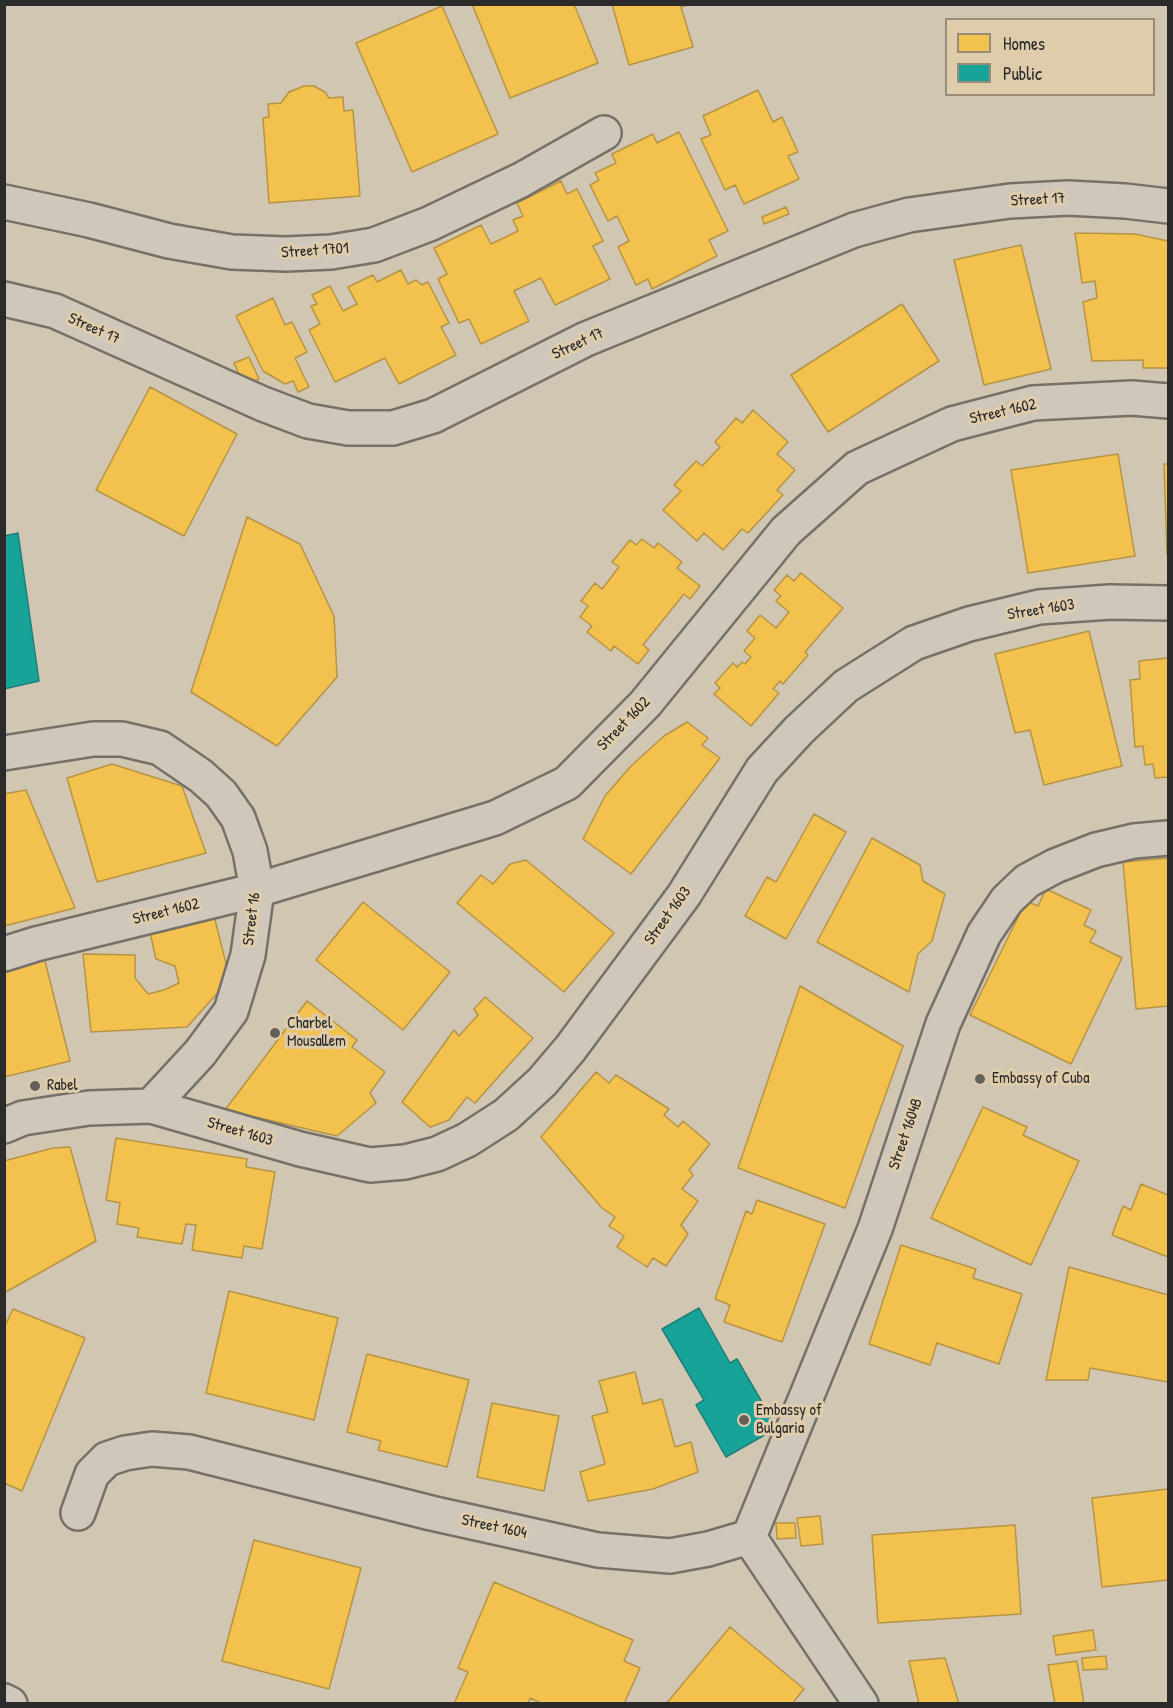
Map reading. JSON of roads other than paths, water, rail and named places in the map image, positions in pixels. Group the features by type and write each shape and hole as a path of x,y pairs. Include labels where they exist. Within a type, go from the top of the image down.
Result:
{"street":[{"name":"Street 1701","path":"4,202 89,220 169,241 232,252 286,254 331,252 374,244 429,224 521,180 604,133"},
{"name":"Street 17","path":"4,299 55,311 263,404 308,420 348,428 393,428 433,416 586,339 854,230 909,215 1010,201 1068,198 1168,206"},
{"name":"Street 1602","path":"4,954 36,944 257,890 495,818 567,783 645,704 786,531 857,468 952,424 1033,403 1132,398 1168,401"},
{"name":"Street 1603","path":"151,1106 300,1149 370,1165 405,1162 437,1154 467,1140 506,1115 542,1082 570,1050 684,895 762,770 799,730 846,686 914,643 969,624 1039,607 1110,602 1168,603"},
{"name":"Street 16","path":"4,753 93,739 122,739 160,748 201,776 221,794 238,818 250,851 257,890 248,955 231,1011 200,1053 151,1106"},
{"name":"Street 1604B","path":"748,1537 874,1229 943,1024 984,934 1007,900 1027,881 1036,876 1096,850 1134,841 1168,838"},
{"path":"4,1126 23,1118 89,1108 151,1106"},
{"name":"Street 1604","path":"78,1513 92,1474 107,1459 126,1452 152,1449 189,1452 431,1513 598,1550 670,1556 708,1549 748,1537"},
{"path":"748,1537 861,1704"},
{"path":"4,1701 9,1704"}],"place":[{"name":"Charbel Mousallem","path":"275,1033"},
{"name":"Embassy of Cuba","path":"980,1079"},
{"name":"Rabel","path":"35,1086"},
{"name":"Embassy of Bulgaria","path":"744,1420"}]}
